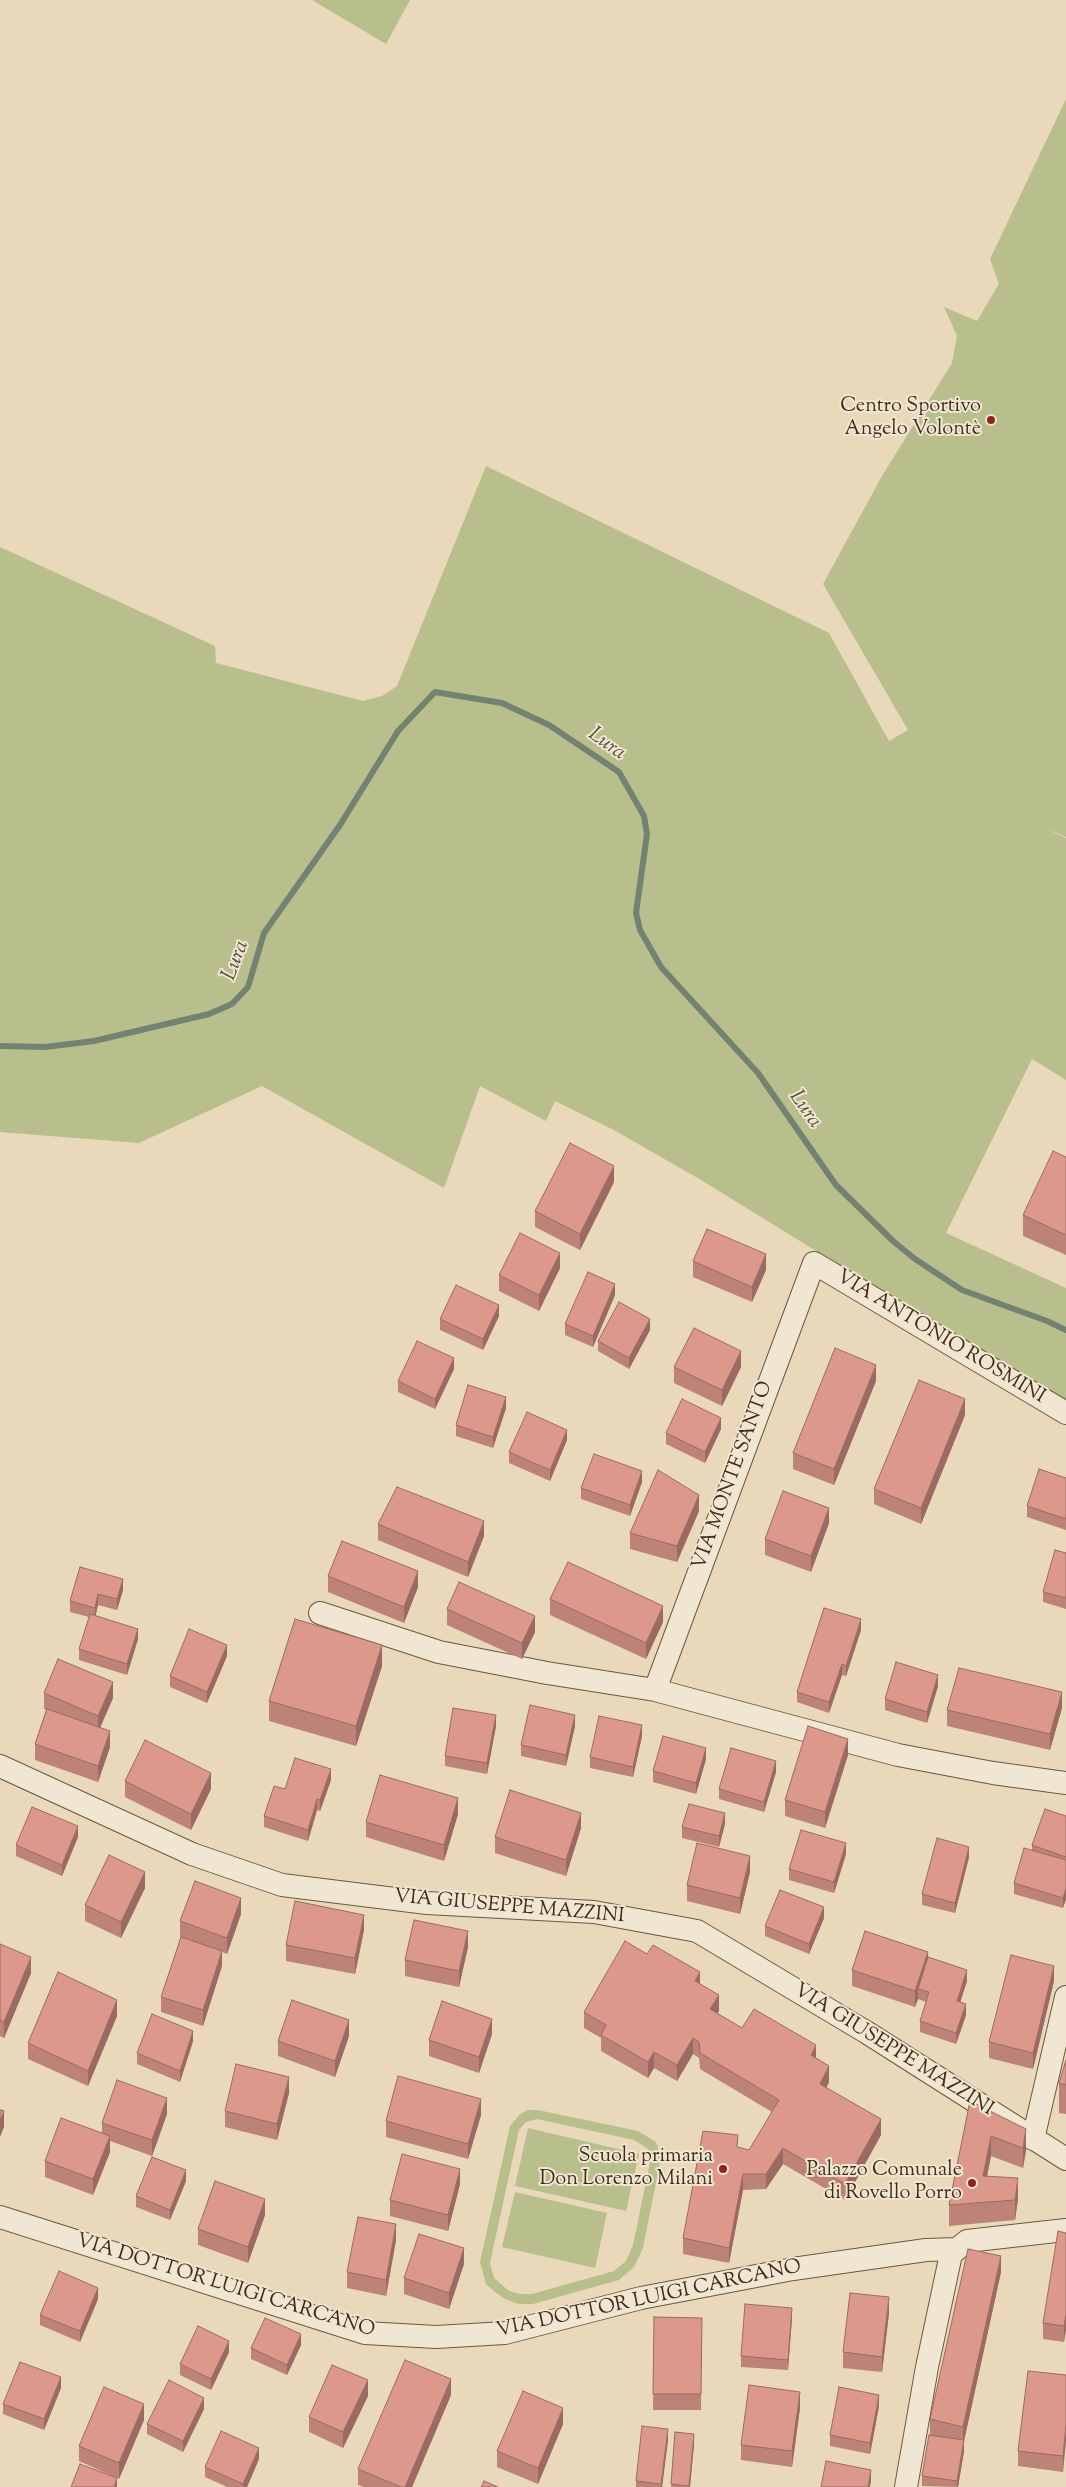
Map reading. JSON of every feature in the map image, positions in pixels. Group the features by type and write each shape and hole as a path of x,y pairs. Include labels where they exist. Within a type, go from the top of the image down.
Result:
{"street":[{"name":"VIA ANTONIO ROSMINI","path":"814,1263 1066,1413"},
{"name":"VIA MONTE SANTO","path":"655,1690 814,1263"},
{"path":"320,1613 439,1652 547,1673 655,1690 898,1755 993,1773 1066,1783"},
{"name":"VIA GIUSEPPE MAZZINI","path":"0,1766 192,1854 282,1884 427,1903 594,1912 698,1931 866,2032 1066,2160"},
{"path":"1033,2139 1066,1997"},
{"name":"VIA DOTTOR LUIGI CARCANO","path":"0,2217 365,2333 436,2337 505,2333 641,2298 774,2273 926,2250 956,2249"},
{"path":"906,2487 948,2263 956,2249 967,2241 1066,2230"}],"green space":[{"path":"312,0 410,0 386,44"},
{"path":"1066,99 1066,837 1040,826 1066,838 1066,1080 1032,1059 946,1233 1066,1288 1066,1405 701,1180 612,1129 555,1101 546,1121 480,1086 444,1188 262,1086 139,1143 0,1132 0,547 215,646 216,663 363,701 382,696 397,686 486,466 829,633 889,741 908,730 823,584 882,476 952,363 957,336 944,307 977,321 999,284 990,259"},
{"path":"528,2110 538,2110 638,2131 656,2142 661,2158 643,2248 634,2267 619,2280 533,2304 519,2304 505,2299 486,2284 480,2262 510,2126 520,2114","holes":["537,2119 634,2140 648,2149 651,2158 633,2245 626,2261 614,2271 532,2294 509,2291 494,2278 490,2263 519,2130 526,2122"]},
{"path":"528,2128 639,2154 626,2211 515,2186"},
{"path":"515,2192 607,2213 595,2268 502,2247"}],"building":[{"path":"570,1143 614,1166 580,1234 535,1211"},
{"path":"1053,1151 1066,1157 1066,1235 1023,1215"},
{"path":"707,1229 766,1254 752,1287 693,1261"},
{"path":"520,1233 560,1253 539,1295 499,1275"},
{"path":"588,1272 615,1284 593,1336 565,1324"},
{"path":"456,1285 499,1305 483,1339 440,1319"},
{"path":"619,1302 650,1319 629,1358 598,1341"},
{"path":"694,1328 741,1351 722,1390 674,1367"},
{"path":"417,1341 454,1358 435,1399 398,1381"},
{"path":"835,1348 876,1365 834,1469 793,1453"},
{"path":"919,1380 965,1399 921,1508 874,1489"},
{"path":"468,1385 506,1397 493,1437 456,1425"},
{"path":"682,1399 721,1418 705,1452 666,1433"},
{"path":"527,1412 567,1430 550,1470 509,1452"},
{"path":"594,1454 642,1471 630,1505 581,1488"},
{"path":"1039,1469 1066,1478 1066,1519 1027,1506"},
{"path":"658,1470 699,1495 677,1546 630,1533"},
{"path":"397,1487 484,1521 468,1562 378,1524"},
{"path":"783,1491 829,1508 811,1556 765,1539"},
{"path":"342,1541 418,1571 404,1607 328,1576"},
{"path":"1055,1550 1066,1553 1066,1598 1043,1592"},
{"path":"568,1562 663,1606 646,1643 550,1599"},
{"path":"80,1567 123,1579 117,1599 98,1594 95,1608 70,1601"},
{"path":"459,1582 535,1616 522,1643 447,1609"},
{"path":"824,1608 861,1619 846,1666 842,1664 829,1702 797,1692"},
{"path":"90,1614 138,1629 127,1664 79,1649"},
{"path":"295,1619 382,1645 356,1726 269,1701"},
{"path":"189,1629 227,1645 207,1692 170,1676"},
{"path":"58,1659 113,1682 98,1716 44,1693"},
{"path":"896,1662 938,1675 927,1712 885,1699"},
{"path":"959,1668 1062,1692 1050,1734 947,1710"},
{"path":"530,1705 575,1715 566,1755 521,1745"},
{"path":"453,1708 496,1715 487,1763 445,1756"},
{"path":"47,1709 110,1731 98,1766 35,1744"},
{"path":"599,1716 642,1725 633,1767 590,1757"},
{"path":"808,1726 848,1739 825,1812 785,1800"},
{"path":"663,1736 706,1748 696,1783 653,1771"},
{"path":"145,1740 211,1773 191,1814 125,1781"},
{"path":"731,1748 776,1761 764,1802 719,1789"},
{"path":"295,1758 331,1769 320,1800 317,1799 308,1830 264,1816 274,1786 285,1789"},
{"path":"380,1775 458,1798 444,1845 366,1822"},
{"path":"510,1790 581,1813 566,1860 495,1837"},
{"path":"689,1804 725,1813 719,1836 682,1827"},
{"path":"32,1807 78,1826 62,1865 16,1845"},
{"path":"1045,1809 1066,1816 1066,1857 1032,1845"},
{"path":"801,1830 846,1843 834,1882 789,1869"},
{"path":"937,1838 969,1847 955,1903 922,1894"},
{"path":"697,1843 750,1856 740,1898 687,1885"},
{"path":"1024,1848 1066,1860 1066,1888 1063,1898 1014,1883"},
{"path":"109,1855 145,1872 121,1922 85,1905"},
{"path":"195,1881 241,1898 227,1938 180,1921"},
{"path":"780,1890 824,1907 809,1944 765,1926"},
{"path":"295,1901 364,1915 355,1958 286,1945"},
{"path":"414,1920 468,1931 459,1971 405,1960"},
{"path":"865,1931 928,1952 915,1991 852,1970"},
{"path":"181,1937 222,1951 203,2010 161,1997"},
{"path":"625,1941 647,1954 653,1945 700,1972 695,1981 719,1995 710,2009 742,2028 754,2009 816,2045 811,2055 829,2066 820,2084 881,2119 845,2184 783,2148 766,2174 743,2174 729,2248 683,2238 703,2131 738,2135 737,2147 749,2150 779,2100 700,2053 699,2042 693,2038 677,2065 654,2052 648,2062 601,2035 606,2025 584,2012"},
{"path":"0,1944 31,1957 4,2022 0,2020"},
{"path":"1011,1955 1054,1966 1033,2053 989,2042"},
{"path":"928,1957 967,1970 957,2001 966,2004 956,2033 920,2021 929,1992 918,1989"},
{"path":"58,1972 117,2000 88,2071 28,2043"},
{"path":"292,2000 349,2020 335,2061 278,2041"},
{"path":"442,2001 492,2019 479,2057 429,2040"},
{"path":"152,2014 193,2031 180,2071 137,2053"},
{"path":"1066,2060 1066,2085 1059,2083"},
{"path":"236,2064 289,2077 277,2124 225,2111"},
{"path":"398,2076 481,2099 468,2144 386,2121"},
{"path":"117,2080 167,2098 152,2140 102,2123"},
{"path":"970,2101 1026,2129 1023,2148 991,2136 983,2176 1018,2178 1015,2200 949,2205"},
{"path":"0,2110 4,2111 0,2121"},
{"path":"61,2118 110,2136 93,2179 45,2161"},
{"path":"402,2154 460,2169 448,2215 390,2200"},
{"path":"152,2157 186,2170 170,2210 136,2196"},
{"path":"215,2181 265,2199 248,2247 198,2229"},
{"path":"358,2217 396,2224 386,2280 347,2272"},
{"path":"1058,2231 1066,2233 1066,2314 1064,2326 1043,2323"},
{"path":"419,2234 464,2248 449,2293 404,2278"},
{"path":"968,2249 1001,2256 963,2427 930,2419"},
{"path":"59,2271 98,2288 80,2331 40,2315"},
{"path":"850,2293 889,2297 882,2357 843,2352"},
{"path":"745,2304 792,2308 788,2360 741,2356"},
{"path":"654,2317 702,2318 701,2394 653,2394"},
{"path":"265,2318 301,2334 287,2365 251,2348"},
{"path":"198,2326 229,2341 211,2379 180,2364"},
{"path":"405,2360 451,2379 405,2487 401,2487 358,2469"},
{"path":"20,2362 61,2377 44,2419 3,2404"},
{"path":"332,2365 368,2380 343,2432 309,2417"},
{"path":"1028,2371 1066,2375 1066,2425 1063,2456 1018,2451"},
{"path":"169,2380 204,2398 183,2441 147,2424"},
{"path":"749,2385 800,2392 792,2451 741,2445"},
{"path":"104,2387 144,2404 119,2463 79,2446"},
{"path":"839,2387 879,2395 870,2443 830,2435"},
{"path":"523,2391 563,2408 538,2468 497,2451"},
{"path":"642,2426 668,2429 661,2484 636,2481"},
{"path":"221,2431 259,2448 243,2484 205,2467"},
{"path":"675,2432 694,2434 689,2486 671,2484"},
{"path":"929,2435 964,2440 957,2481 922,2476"},
{"path":"826,2461 871,2470 868,2487 821,2487"},
{"path":"80,2464 117,2478 114,2487 71,2487"},
{"path":"484,2481 498,2487 481,2487"}],"waterway":[{"name":"Lura","path":"0,1046 45,1047 94,1041 209,1014 232,1004 248,987 264,933 340,825 398,731 435,692 502,703 549,725 619,772 644,816 647,834 636,913 640,930 661,967 758,1073 836,1185 893,1241 915,1259 962,1290 1047,1321 1066,1330"}],"place":[{"name":"Centro Sportivo Angelo Volontè","path":"991,420"},
{"name":"Scuola primaria Don Lorenzo Milani","path":"723,2169"},
{"name":"Palazzo Comunale di Rovello Porro","path":"972,2183"}]}
